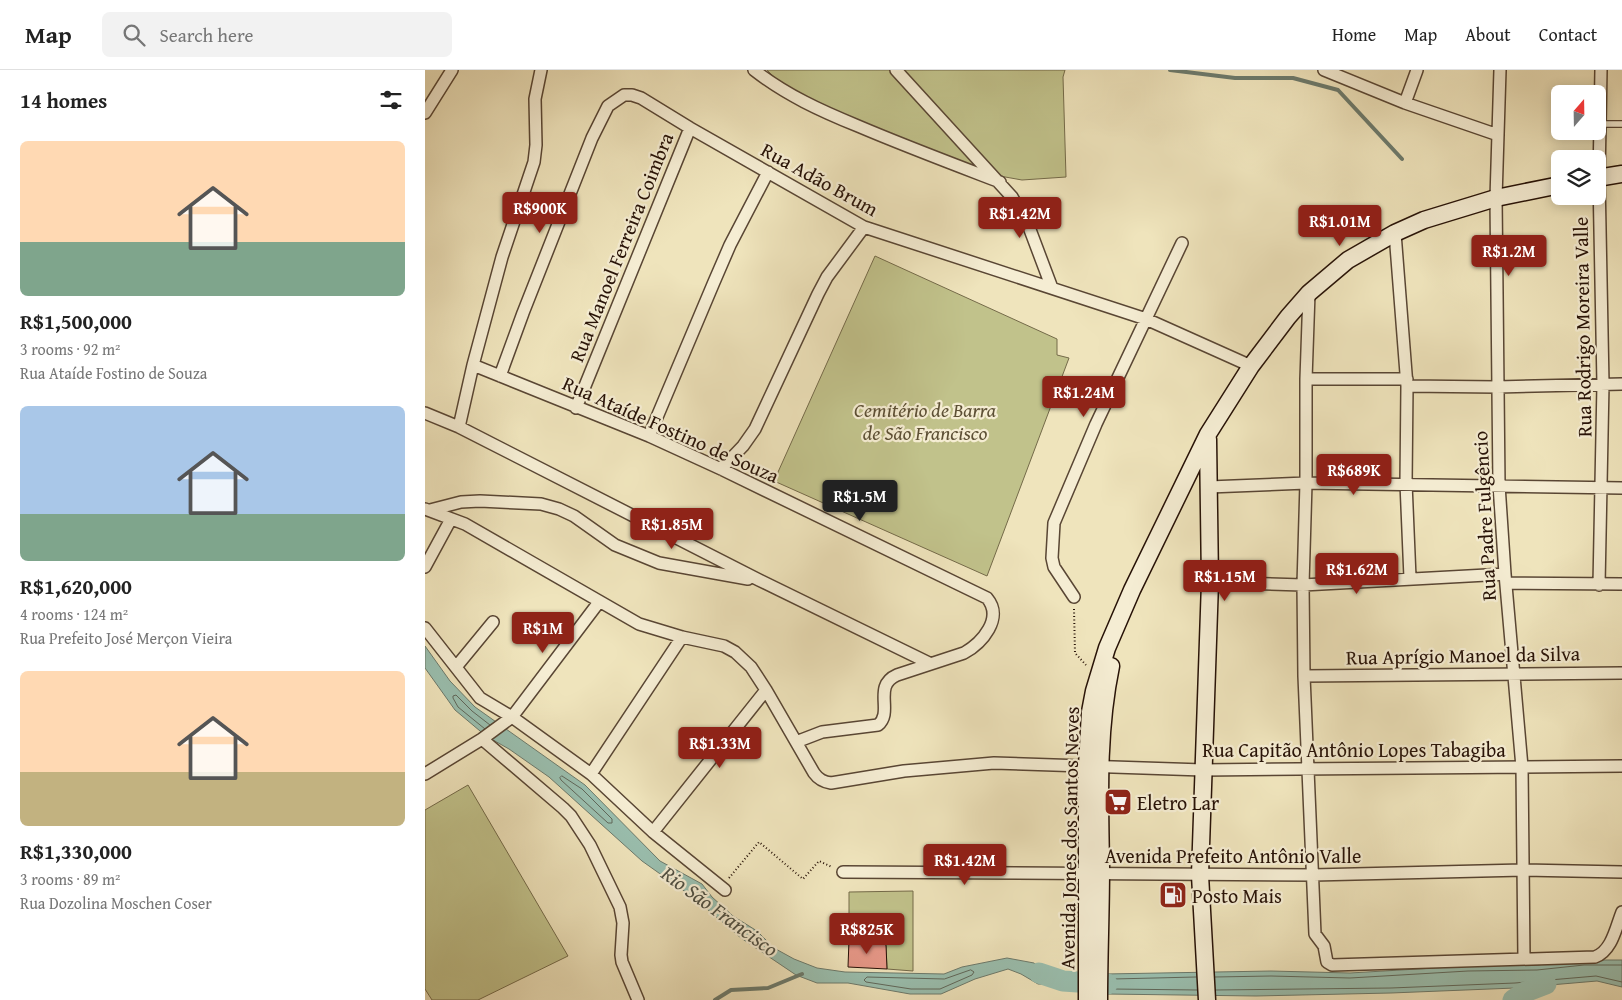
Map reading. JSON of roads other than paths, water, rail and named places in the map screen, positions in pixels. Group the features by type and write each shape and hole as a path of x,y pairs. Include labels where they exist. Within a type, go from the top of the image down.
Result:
{"main road":[{"path":"1606,177 1622,174"},
{"name":"Avenida Jones dos Santos Neves","path":"1087,1000 1093,964 1094,874 1093,766 1090,712 1107,648 1153,546 1208,434 1251,366 1288,316 1309,293 1347,260 1395,233 1424,220 1496,198 1551,186"},
{"path":"1207,1000 1200,875 1210,582 1208,434"},
{"name":"Avenida Jones dos Santos Neves","path":"1093,766 1119,622"},
{"name":"Avenida Jones dos Santos Neves","path":"1093,964 1099,1000"}],"street":[{"path":"425,113 452,70"},
{"path":"459,426 502,257 534,162 537,145 535,99 541,70"},
{"path":"754,70 789,95 821,111 1001,182"},
{"path":"896,70 1001,182 1017,204 1029,228 1052,288"},
{"path":"1324,70 1405,103 1498,135"},
{"path":"1405,103 1417,70"},
{"name":"Rua Padre Fulgêncio","path":"1500,70 1496,198 1499,485 1505,578 1522,767 1524,959"},
{"name":"Rua Rodrigo Moreira Valle","path":"1601,70 1601,85"},
{"name":"Rua Adão Brum","path":"500,376 592,138 609,106 624,95 641,98 864,227 1146,319 1251,366"},
{"name":"Rua Manoel Ferreira Coimbra","path":"576,408 690,128"},
{"path":"649,436 730,245 768,172"},
{"name":"Rua Rodrigo Moreira Valle","path":"1599,205 1603,384 1599,585"},
{"path":"721,469 743,446 755,429 827,277 864,227"},
{"path":"1395,233 1407,382 1406,483 1410,578"},
{"path":"1074,597 1054,567 1052,558 1054,523 1096,424 1183,243"},
{"path":"1309,293 1303,585 1304,676 1315,934 1324,946 1327,962 1330,965 1595,957 1603,953 1610,944 1622,912"},
{"name":"Rua Ataíde Fostino de Souza","path":"473,365 649,436 987,598 994,609 992,621 977,644 964,653 929,663"},
{"path":"1306,379 1497,387 1622,384"},
{"path":"425,413 459,426 759,580 929,663"},
{"path":"1209,487 1306,483 1406,483 1622,488"},
{"path":"427,509 461,502 480,501 541,504 574,516 615,545 659,563 759,580"},
{"name":"Rua Capitão Antônio Lopes Tabagiba","path":"427,509 465,524 639,624 682,637 724,646 735,652 751,667 817,777 825,782 831,783 904,771 994,763 1203,770 1622,766"},
{"path":"425,567 451,519"},
{"path":"1210,582 1303,585 1410,578 1505,578 1599,585 1622,584"},
{"path":"425,774 509,720 599,602"},
{"path":"456,667 493,622"},
{"path":"425,628 480,698 509,720 591,774 653,832 723,889"},
{"path":"591,774 682,637"},
{"path":"796,742 822,732 878,725 883,716 884,691 889,680 929,663"},
{"name":"Rua Aprígio Manoel da Silva","path":"1304,676 1622,672"},
{"path":"653,832 765,690"},
{"path":"483,738 563,808 571,816 590,845 622,916 622,962 638,1000"},
{"name":"Avenida Prefeito Antônio Valle","path":"843,872 1200,875 1313,875 1523,870 1622,872"}],"lane":[{"path":"1606,124 1622,124"}],"water":[{"path":"425,646 450,681 475,707 585,785 660,861 702,884 712,897 733,916 757,931 774,948 794,959 817,968 845,972 944,974 962,967 1007,958 1034,963 1045,973 1066,973 1066,985 1038,984 1008,969 975,979 941,994 910,994 848,983 817,983 796,975 741,938 694,898 642,861 549,777 509,749 486,736 455,710 425,668"},
{"path":"1584,960 1622,960 1622,987 1597,981 1515,988 1391,993 1256,996 1106,994 1105,974 1271,971 1350,973 1468,966 1537,965"}],"waterway":[{"path":"1170,70 1235,78 1293,78 1338,90 1402,159"},
{"name":"Rio São Francisco","path":"1039,973 1063,981 1107,984"},
{"path":"715,1000 731,990 768,988 802,974"},
{"path":"1513,1000 1525,992 1546,984"}],"place":[{"name":"Eletro Lar","path":"1118,802"},
{"name":"Posto Mais","path":"1173,895"}],"park label":[{"name":"Cemitério de Barra de São Francisco","path":"925,420"}]}
